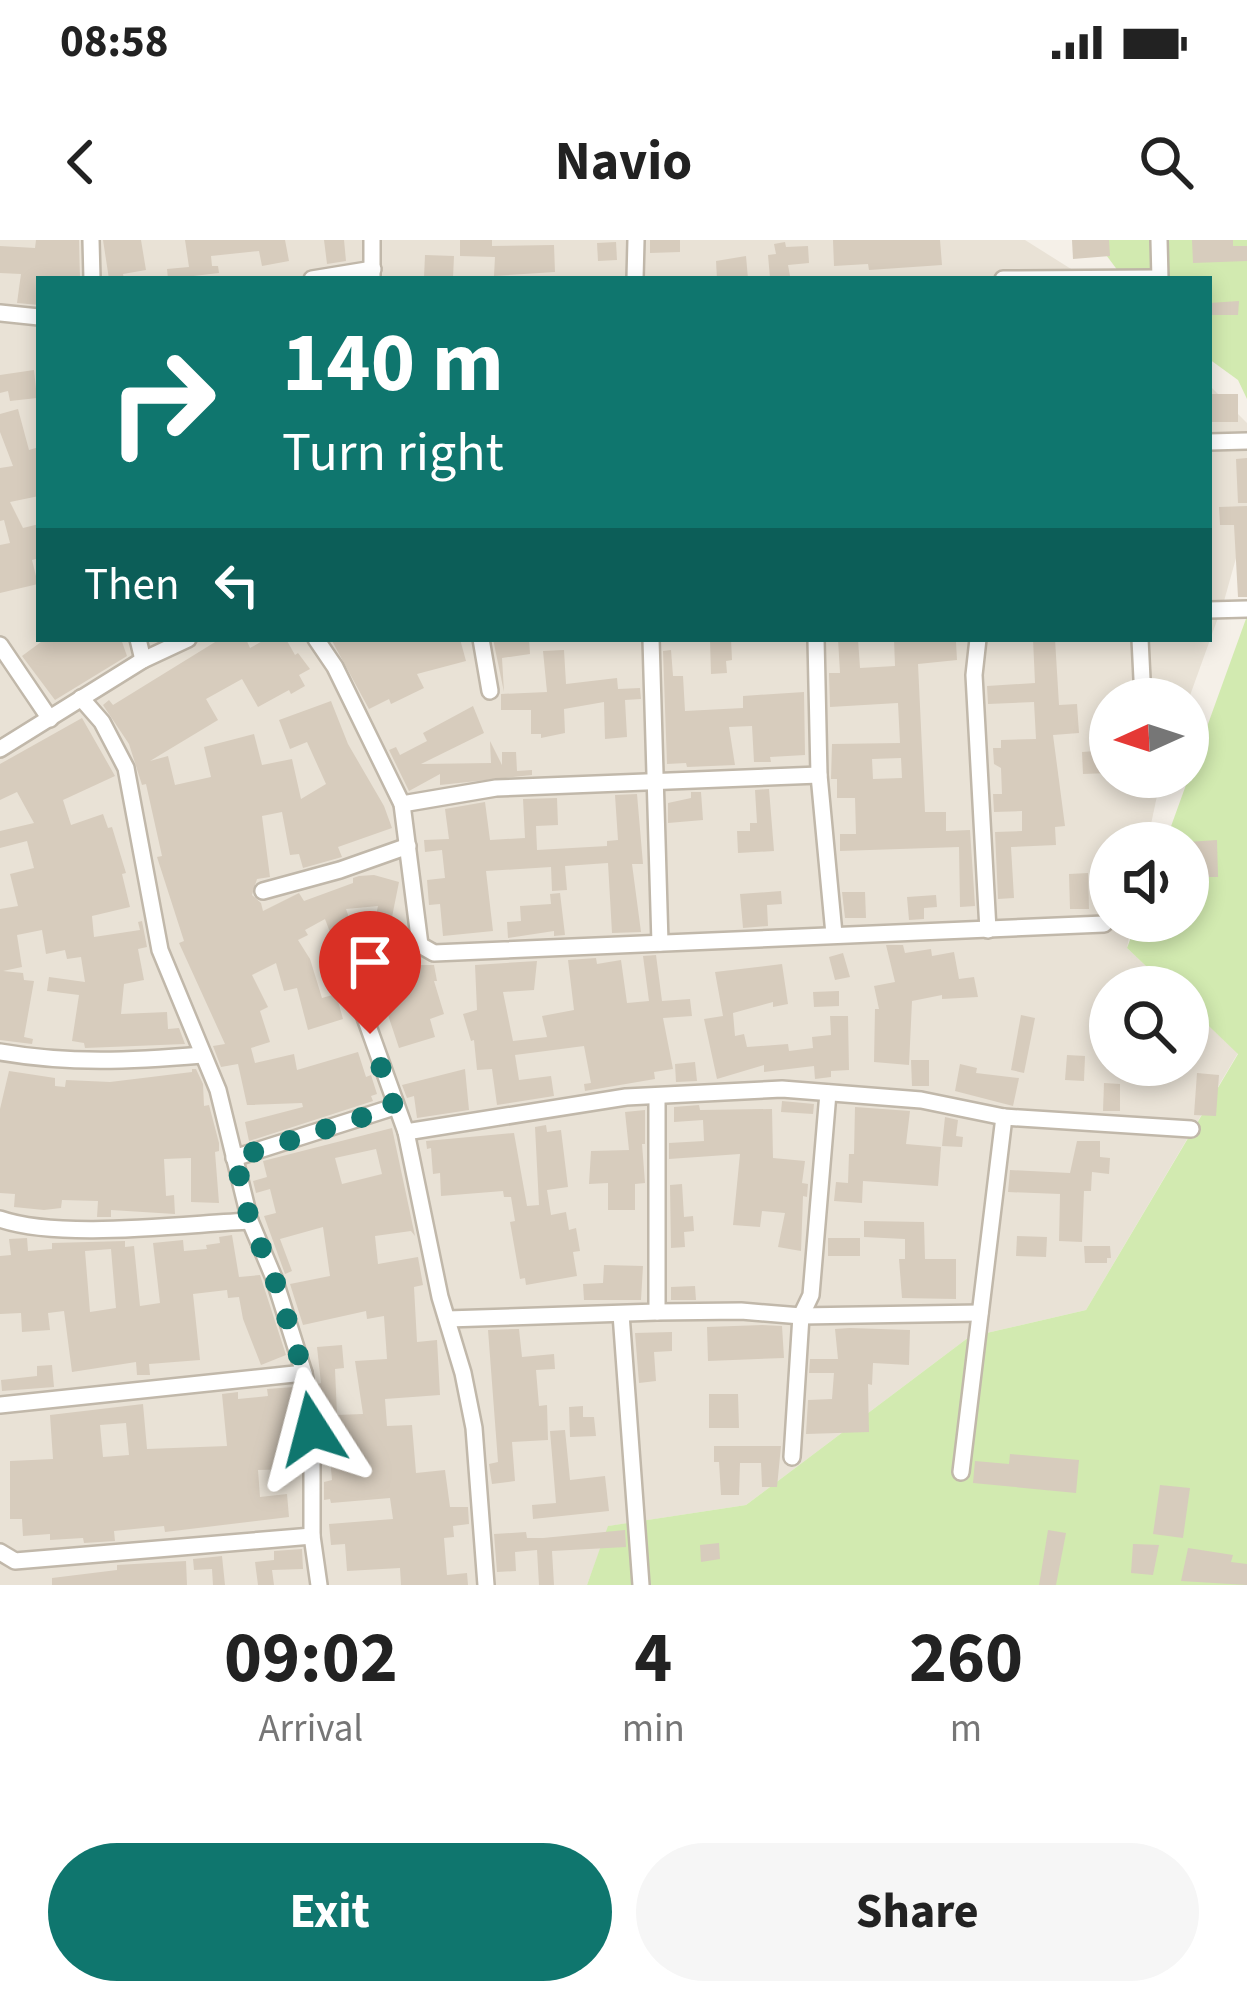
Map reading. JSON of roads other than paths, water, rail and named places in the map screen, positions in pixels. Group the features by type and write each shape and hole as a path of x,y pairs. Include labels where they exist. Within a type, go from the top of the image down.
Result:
{"street":[{"path":"91,240 92,276"},
{"path":"372,240 372,274"},
{"path":"635,240 635,276"},
{"path":"1159,240 1160,276"},
{"path":"0,313 36,317"},
{"path":"1212,442 1247,441"},
{"path":"1212,610 1247,609"},
{"path":"139,642 143,660"},
{"path":"0,749 143,660 182,642"},
{"path":"318,642 402,804 420,945 434,953 1089,924"},
{"path":"482,642 490,691"},
{"path":"651,642 661,943"},
{"path":"815,642 819,775 834,934"},
{"path":"978,642 974,675 988,930"},
{"path":"1140,642 1142,678"},
{"path":"0,645 50,719"},
{"path":"81,698 102,722 126,768 160,950 218,1090 250,1221 304,1373 312,1429 312,1536 319,1585"},
{"path":"402,804 496,788 819,775"},
{"path":"262,891 408,846"},
{"path":"358,998 406,1132 474,1428 486,1585"},
{"path":"0,1052 104,1063 202,1055"},
{"path":"406,1132 626,1097 782,1089 921,1100 1004,1117 1191,1129"},
{"path":"792,1457 801,1316 812,1294 828,1093"},
{"path":"657,1096 657,1312"},
{"path":"235,1158 394,1107"},
{"path":"961,1472 1004,1117"},
{"path":"0,1220 16,1225 102,1228 250,1221"},
{"path":"447,1319 741,1311 801,1316 980,1313"},
{"path":"621,1314 641,1585"},
{"path":"0,1405 304,1373"},
{"path":"2,1557 15,1561 312,1536"}]}
